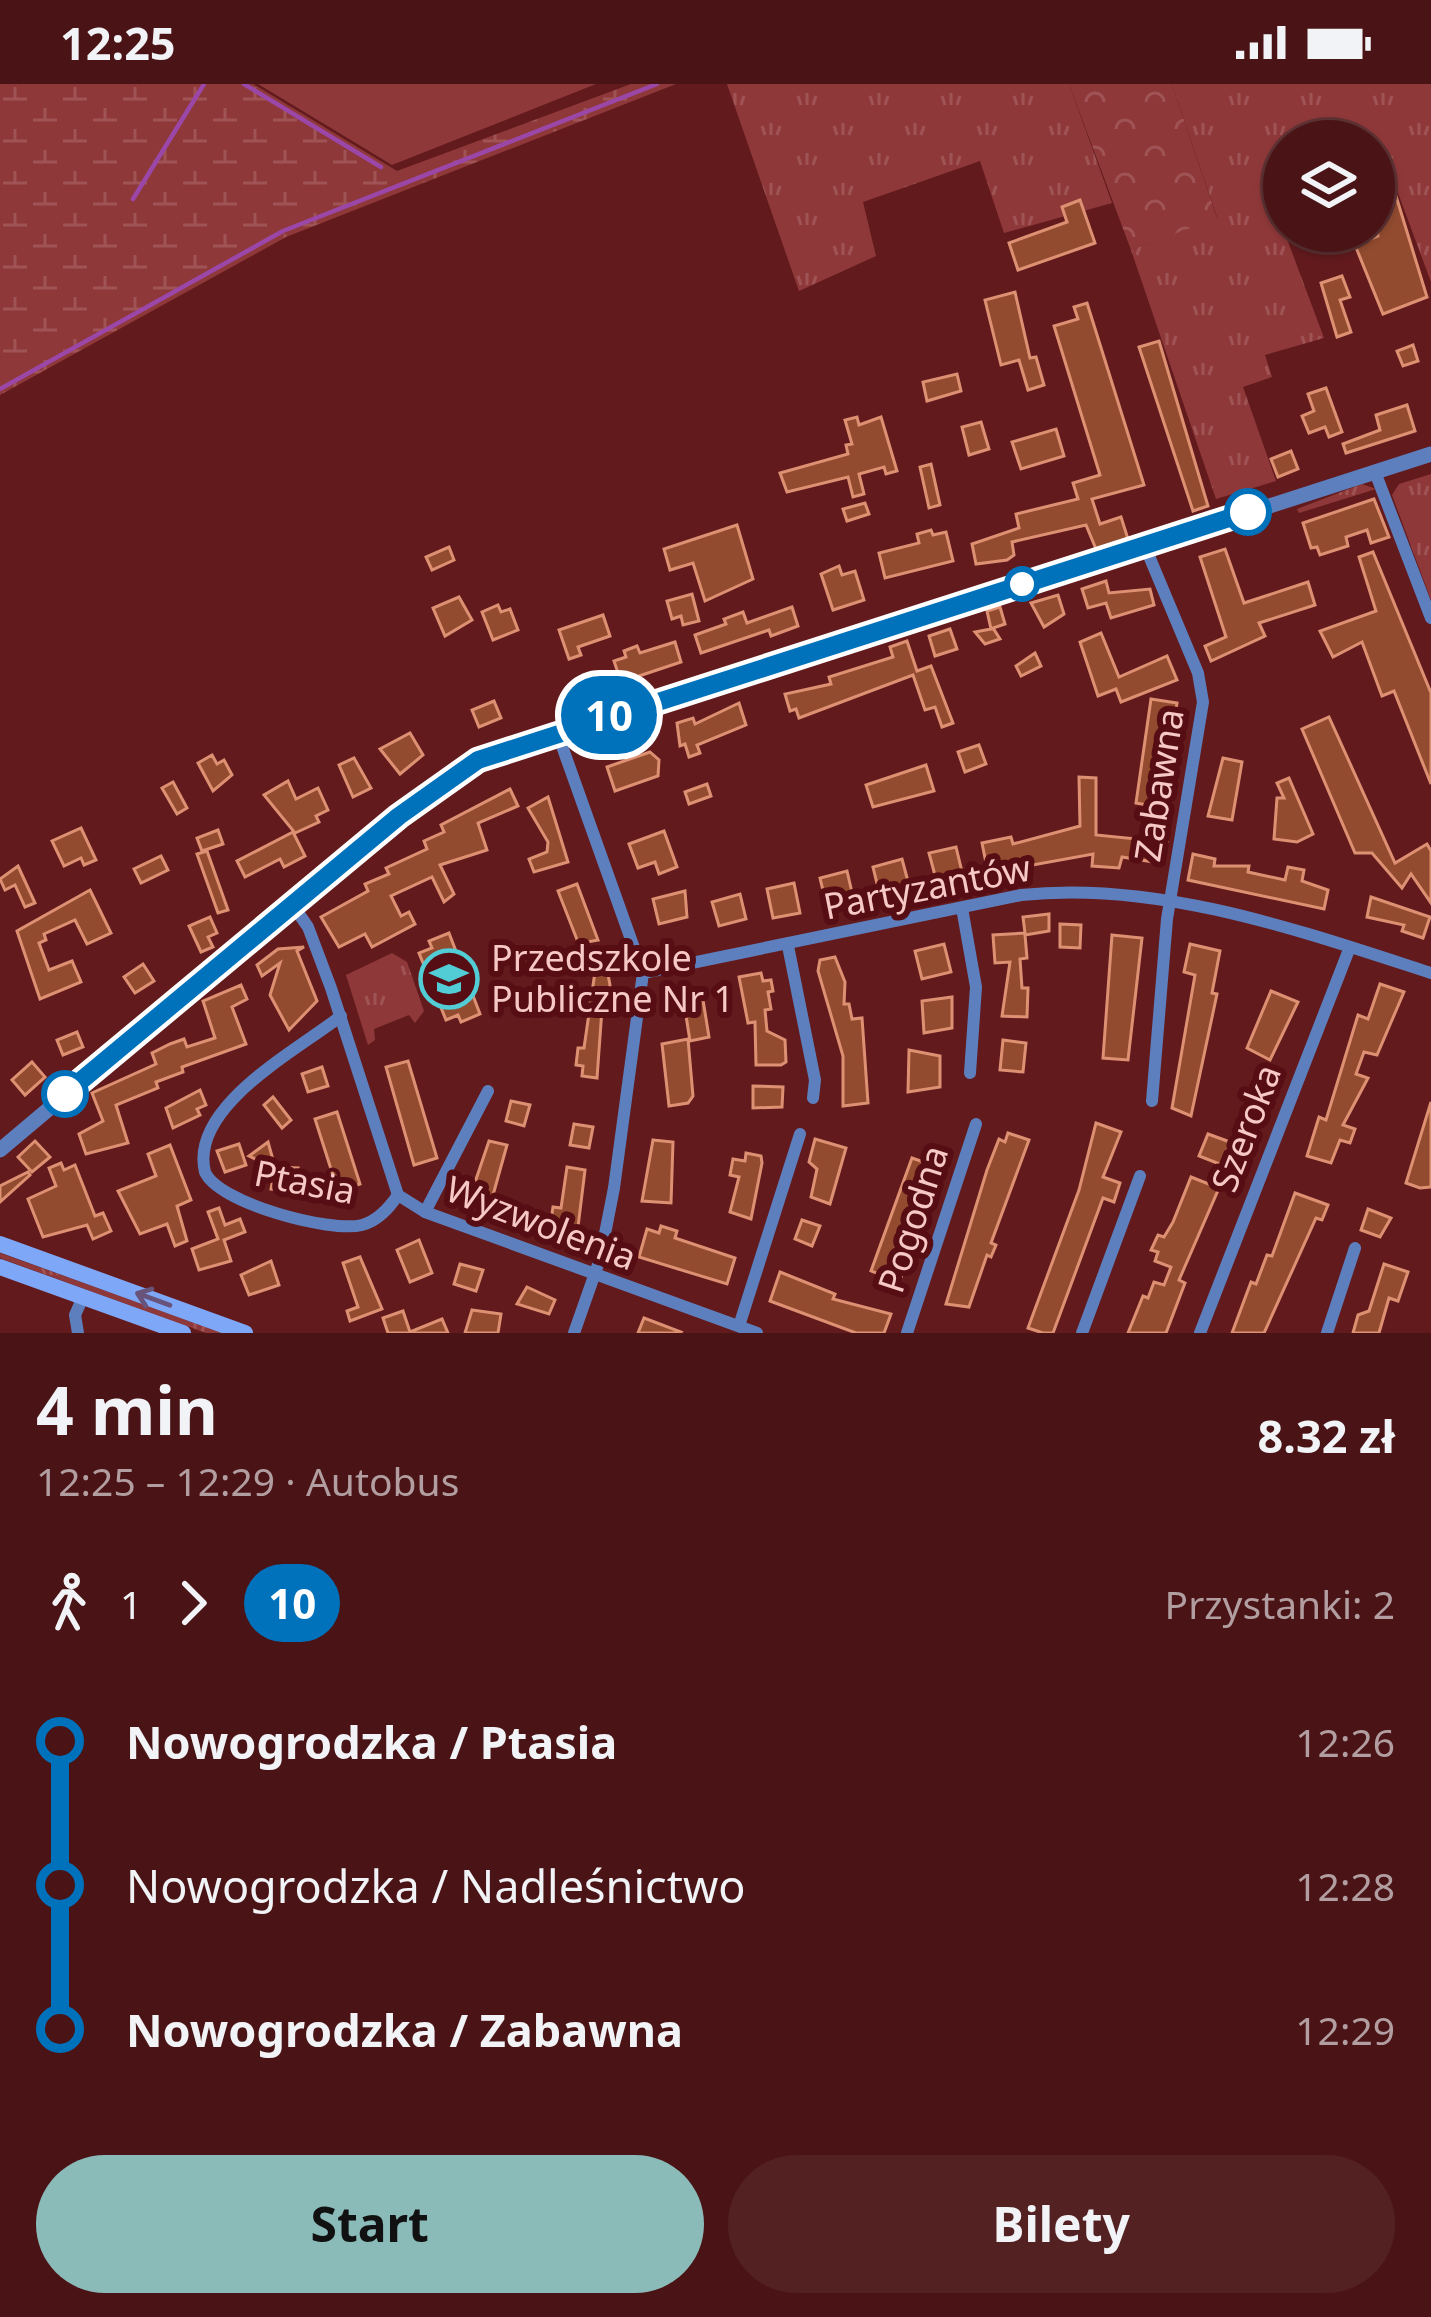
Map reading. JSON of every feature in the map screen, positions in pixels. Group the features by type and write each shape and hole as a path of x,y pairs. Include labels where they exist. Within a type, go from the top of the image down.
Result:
{"main road":[{"path":"0,1244 245,1333"},
{"path":"0,1267 183,1333"}],"street":[{"path":"0,1150 292,904 464,769 557,732 1431,454"},
{"path":"1376,472 1431,618"},
{"name":"Zabawna","path":"1144,544 1203,694 1171,901 1152,1101"},
{"path":"557,732 643,974 617,1171 595,1276 574,1333"},
{"name":"Partyzantów","path":"643,974 1061,892 1171,901 1431,973"},
{"name":"Wyzwolenia","path":"292,904 308,927 341,1016 398,1195 425,1212 757,1333"},
{"path":"962,908 976,987 970,1073"},
{"path":"788,946 815,1080 813,1098"},
{"name":"Szeroka","path":"1200,1333 1350,947"},
{"name":"Ptasia","path":"341,1016 226,1104 205,1138 205,1172 227,1197 342,1226 367,1224 398,1195"},
{"path":"425,1212 488,1091"},
{"name":"Pogodna","path":"908,1333 976,1124"},
{"path":"739,1326 800,1134"},
{"path":"1082,1333 1140,1176"},
{"path":"1327,1333 1355,1249"},
{"path":"78,1333 75,1315 83,1297"}],"green space":[{"path":"0,84 253,84 397,171 631,84 676,84 286,237 0,395"},
{"path":"258,84 596,84 392,165"},
{"path":"727,84 1069,84 1112,203 1004,233 980,161 863,202 876,256 799,291"},
{"path":"1069,84 1172,84 1217,218 1131,250"},
{"path":"1172,84 1431,84 1431,282 1395,185 1395,120 1263,120 1263,252 1292,252 1324,338 1265,355 1272,377 1243,387 1276,481 1216,499 1131,250 1217,217"},
{"path":"1431,474 1431,600 1392,495 1399,484"},
{"path":"1362,484 1376,489 1299,513 1297,509"},
{"path":"392,953 407,962 424,1011 415,1023 409,1015 374,1029 375,1040 368,1045 346,975"},
{"path":"0,1253 222,1333 206,1333 0,1258"}],"building":[{"path":"1395,193 1427,297 1383,314 1358,252 1395,252"},
{"path":"1080,200 1095,243 1018,270 1009,243 1067,222 1062,207"},
{"path":"1342,276 1350,297 1340,300 1351,332 1337,337 1321,283"},
{"path":"1015,292 1030,358 1036,357 1044,385 1028,390 1019,360 1001,365 985,300"},
{"path":"1087,303 1144,485 1092,499 1100,524 1121,517 1128,539 1096,549 1086,525 1012,542 1014,555 1007,560 976,564 972,544 1019,528 1016,514 1078,499 1073,483 1100,475 1054,326 1078,319 1074,307"},
{"path":"1159,341 1208,506 1193,511 1139,347"},
{"path":"1413,345 1418,361 1403,366 1397,351"},
{"path":"957,374 961,391 927,401 923,382"},
{"path":"1326,388 1342,432 1329,437 1325,427 1309,433 1302,416 1314,411 1308,394"},
{"path":"1407,405 1415,431 1346,453 1343,444 1380,430 1376,415"},
{"path":"857,417 859,425 881,417 897,471 886,474 884,467 859,474 864,494 853,497 848,477 787,492 780,473 848,454 846,445 852,444 845,420"},
{"path":"981,422 989,449 969,455 962,427"},
{"path":"1056,429 1064,456 1021,469 1012,442"},
{"path":"1291,451 1298,469 1278,477 1271,459"},
{"path":"931,464 940,505 929,508 920,467"},
{"path":"1374,499 1389,537 1371,543 1367,530 1346,537 1348,546 1320,555 1317,547 1311,548 1303,523"},
{"path":"865,503 869,514 847,521 843,509"},
{"path":"737,525 753,579 705,601 693,563 670,570 664,549"},
{"path":"931,530 933,535 946,532 953,561 885,578 879,553 919,543 917,534"},
{"path":"449,547 454,560 432,570 426,557"},
{"path":"1225,549 1244,603 1308,582 1315,605 1259,623 1265,636 1211,661 1205,646 1226,637 1200,557"},
{"path":"1373,552 1431,693 1431,784 1394,691 1382,696 1362,642 1333,657 1320,631 1376,611 1359,557"},
{"path":"839,566 842,575 855,571 864,600 833,610 821,574"},
{"path":"1106,581 1109,593 1150,589 1154,605 1111,618 1106,603 1088,608 1082,589"},
{"path":"692,594 699,621 683,625 681,616 672,619 667,601"},
{"path":"1058,595 1064,614 1044,627 1031,603"},
{"path":"459,597 472,620 445,636 433,608"},
{"path":"498,605 501,612 510,609 518,630 493,640 482,612"},
{"path":"792,607 798,626 771,636 769,630 701,653 695,635 726,624 724,619 743,612 747,623"},
{"path":"1000,607 1005,624 993,628 1000,639 985,644 975,632 991,629 987,611"},
{"path":"603,615 610,636 578,647 581,655 569,659 559,630"},
{"path":"950,629 957,649 935,656 929,636"},
{"path":"1101,633 1119,677 1167,656 1177,680 1121,702 1116,689 1098,696 1080,642"},
{"path":"907,641 917,671 931,666 953,723 942,727 935,707 925,710 913,675 799,718 796,709 790,711 785,694 831,684 829,677 893,657 890,647"},
{"path":"675,642 681,662 621,682 614,661 626,657 624,651 637,646 640,653"},
{"path":"1035,653 1041,666 1021,676 1016,666"},
{"path":"1151,699 1177,703 1164,787 1174,788 1170,809 1136,803"},
{"path":"494,701 501,718 479,727 472,710"},
{"path":"739,703 746,725 697,745 700,753 689,757 685,744 680,746 677,723 693,718 695,724"},
{"path":"1329,717 1395,863 1427,844 1431,851 1431,903 1411,874 1402,888 1372,853 1355,853 1302,729"},
{"path":"410,733 423,755 400,774 380,749"},
{"path":"979,745 986,764 965,772 958,752"},
{"path":"650,752 659,760 658,776 615,791 607,767"},
{"path":"212,755 217,764 224,760 232,775 213,791 198,763"},
{"path":"354,758 371,788 353,797 339,765"},
{"path":"1223,758 1242,762 1232,820 1208,816"},
{"path":"926,765 934,791 873,807 866,785"},
{"path":"1079,777 1096,778 1096,835 1167,842 1160,863 1122,857 1119,868 1092,866 1093,854 988,873 982,843 1011,837 1013,844 1080,826"},
{"path":"1289,778 1313,834 1297,842 1274,839 1277,798 1284,798 1277,783"},
{"path":"288,781 296,799 318,788 328,810 316,816 319,822 295,833 264,795"},
{"path":"173,782 187,808 177,814 162,788"},
{"path":"707,784 711,796 689,804 685,792"},
{"path":"510,789 518,806 478,823 487,850 440,865 454,894 444,902 432,877 391,896 401,916 409,912 415,924 372,947 365,934 339,947 321,917 368,891 365,884 389,874 386,868 427,849 424,841 444,832 441,825"},
{"path":"548,797 568,862 534,872 529,859 547,852 548,842 528,808"},
{"path":"81,828 96,860 84,865 81,858 64,866 52,841"},
{"path":"218,830 223,844 202,851 197,838"},
{"path":"664,831 677,867 659,874 655,862 638,868 629,844"},
{"path":"293,832 305,856 284,867 280,859 245,877 237,861"},
{"path":"956,847 963,876 937,883 929,853"},
{"path":"207,851 228,910 218,913 197,854"},
{"path":"1193,854 1215,859 1214,866 1249,866 1248,872 1285,880 1288,867 1304,870 1302,881 1328,890 1324,909 1188,880"},
{"path":"161,856 168,870 141,883 134,869"},
{"path":"902,859 910,889 880,896 873,867"},
{"path":"18,866 35,903 25,907 15,885 5,890 0,879"},
{"path":"847,871 854,901 827,907 820,878"},
{"path":"794,883 800,913 773,918 767,889"},
{"path":"577,884 598,940 587,942 583,955 558,891"},
{"path":"90,890 111,933 87,944 75,920 44,934 46,940 39,943 49,970 72,961 81,982 40,999 17,931"},
{"path":"685,891 687,917 659,924 653,899"},
{"path":"740,894 746,919 719,926 712,902"},
{"path":"1371,897 1430,917 1423,938 1402,931 1404,925 1367,917"},
{"path":"1049,914 1049,931 1025,935 1027,958 1020,959 1022,988 1028,988 1027,1017 1002,1016 1010,962 995,963 993,935 1025,933 1023,917"},
{"path":"210,917 217,933 208,937 213,947 201,952 189,926"},
{"path":"1060,924 1081,925 1080,948 1060,947"},
{"name":"Przedszkole Publiczne Nr 1","path":"449,933 480,1014 461,1022 458,1015 446,1020 419,953 432,948 429,941"},
{"path":"1112,935 1142,938 1128,1060 1103,1058"},
{"path":"944,944 951,972 922,979 915,951"},
{"path":"1190,944 1220,951 1212,993 1217,994 1191,1116 1172,1108 1195,975 1184,972"},
{"path":"304,947 297,951 317,1001 289,1030 270,995 280,963 262,976 257,965 278,949"},
{"path":"835,957 845,982 844,1004 849,1004 852,1019 862,1018 868,1103 843,1106 843,1056 818,971 820,960"},
{"path":"143,964 154,981 135,993 124,977"},
{"path":"606,964 610,985 602,1009 597,1078 582,1076 583,1066 576,1065 578,1048 584,1048 596,965"},
{"path":"761,973 763,981 771,980 773,991 768,992 771,1009 765,1010 767,1031 785,1040 786,1062 781,1065 756,1065 755,1022 748,1023 739,977"},
{"path":"1380,984 1404,992 1377,1055 1364,1052 1356,1074 1368,1078 1343,1125 1355,1129 1350,1143 1340,1140 1331,1163 1307,1156 1319,1117 1326,1120 1358,1015 1368,1019"},
{"path":"241,985 247,999 232,1007 246,1044 182,1067 183,1072 156,1082 158,1088 116,1105 128,1143 86,1154 79,1134 103,1121 92,1093 156,1064 152,1053 170,1044 184,1039 187,1047 215,1038 203,1001"},
{"path":"1271,991 1298,1002 1270,1060 1247,1048"},
{"path":"952,997 952,1028 924,1033 922,1001"},
{"path":"703,1000 709,1037 690,1041 684,1003"},
{"path":"77,1032 83,1047 63,1055 57,1040"},
{"path":"688,1039 693,1096 688,1103 669,1106 662,1044"},
{"path":"1003,1040 1026,1043 1023,1072 1000,1070"},
{"path":"909,1050 940,1056 940,1087 908,1092"},
{"path":"408,1061 437,1158 414,1165 386,1067"},
{"path":"32,1062 45,1077 25,1095 12,1080"},
{"path":"322,1067 328,1086 308,1092 302,1074"},
{"path":"753,1086 783,1087 782,1107 753,1108"},
{"path":"200,1090 206,1105 197,1109 200,1115 173,1128 166,1108"},
{"path":"273,1097 291,1120 282,1128 264,1105"},
{"path":"511,1101 530,1105 524,1126 506,1121"},
{"path":"1431,1102 1431,1187 1420,1188 1406,1183"},
{"path":"337,1112 360,1184 338,1191 315,1119"},
{"path":"1096,1123 1121,1132 1103,1177 1120,1183 1114,1202 1103,1198 1053,1333 1043,1333 1028,1328 1079,1190"},
{"path":"574,1124 593,1127 589,1148 570,1145"},
{"path":"1008,1133 1029,1140 991,1243 996,1245 991,1257 987,1255 969,1307 946,1304 987,1170 999,1139 1005,1142"},
{"path":"1208,1134 1230,1142 1222,1165 1199,1156"},
{"path":"815,1139 846,1148 830,1204 811,1197 817,1169 809,1162"},
{"path":"653,1140 673,1142 671,1203 642,1201"},
{"path":"35,1141 50,1157 32,1172 18,1157"},
{"path":"489,1141 507,1145 490,1206 469,1200"},
{"path":"268,1142 275,1167 298,1168 293,1193 271,1189 275,1168 249,1156"},
{"path":"239,1144 246,1165 225,1172 217,1151"},
{"path":"170,1145 191,1200 177,1206 187,1241 175,1246 167,1224 140,1234 118,1191 156,1176 148,1154"},
{"path":"746,1153 761,1156 762,1163 751,1219 730,1212 739,1177 730,1175 733,1159 745,1161"},
{"path":"912,1158 929,1164 919,1197 927,1206 905,1253 910,1255 899,1282 871,1271"},
{"path":"61,1163 64,1170 75,1165 95,1216 103,1213 111,1231 93,1239 87,1225 43,1237 28,1199 56,1186 49,1168"},
{"path":"567,1167 585,1170 577,1235 550,1227 553,1207 561,1208"},
{"path":"30,1175 0,1202 0,1186"},
{"path":"1191,1177 1219,1188 1179,1280 1185,1283 1166,1333 1128,1333 1143,1296 1148,1298 1154,1282 1164,1285 1171,1267 1155,1261 1158,1252 1151,1250 1158,1235 1164,1237 1173,1222"},
{"path":"1295,1193 1328,1205 1322,1220 1316,1218 1264,1333 1232,1333 1251,1282 1256,1284 1267,1255 1272,1256"},
{"path":"219,1208 225,1225 240,1219 245,1232 224,1240 231,1261 199,1270 192,1249 218,1239 208,1212"},
{"path":"1368,1209 1391,1218 1380,1237 1361,1230"},
{"path":"802,1220 820,1226 812,1246 795,1239"},
{"path":"661,1226 677,1231 675,1238 735,1258 727,1284 639,1257 647,1229 659,1233"},
{"path":"419,1240 432,1273 410,1282 397,1250"},
{"path":"360,1257 382,1309 350,1321 347,1311 358,1307 343,1263"},
{"path":"271,1261 279,1285 249,1295 241,1275"},
{"path":"460,1264 483,1270 476,1291 454,1284"},
{"path":"1384,1264 1408,1272 1398,1301 1389,1298 1379,1333 1353,1333 1358,1315 1369,1311"},
{"path":"780,1272 835,1294 833,1299 891,1314 884,1333 856,1333 770,1301"},
{"path":"527,1287 555,1300 549,1314 517,1304"},
{"path":"472,1310 501,1314 498,1333 465,1333"},
{"path":"403,1311 410,1332 442,1319 448,1333 388,1333 383,1318"},
{"path":"644,1318 681,1332 638,1333"}],"waterway":[{"path":"133,199 204,84"},
{"path":"244,84 381,167"},
{"path":"0,389 283,231 657,84"}],"bus line":[{"name":"10","path":"65,1094 399,816 478,760 1248,512"}],"place":[{"name":"Przedszkole Publiczne Nr 1","path":"449,979"}]}
